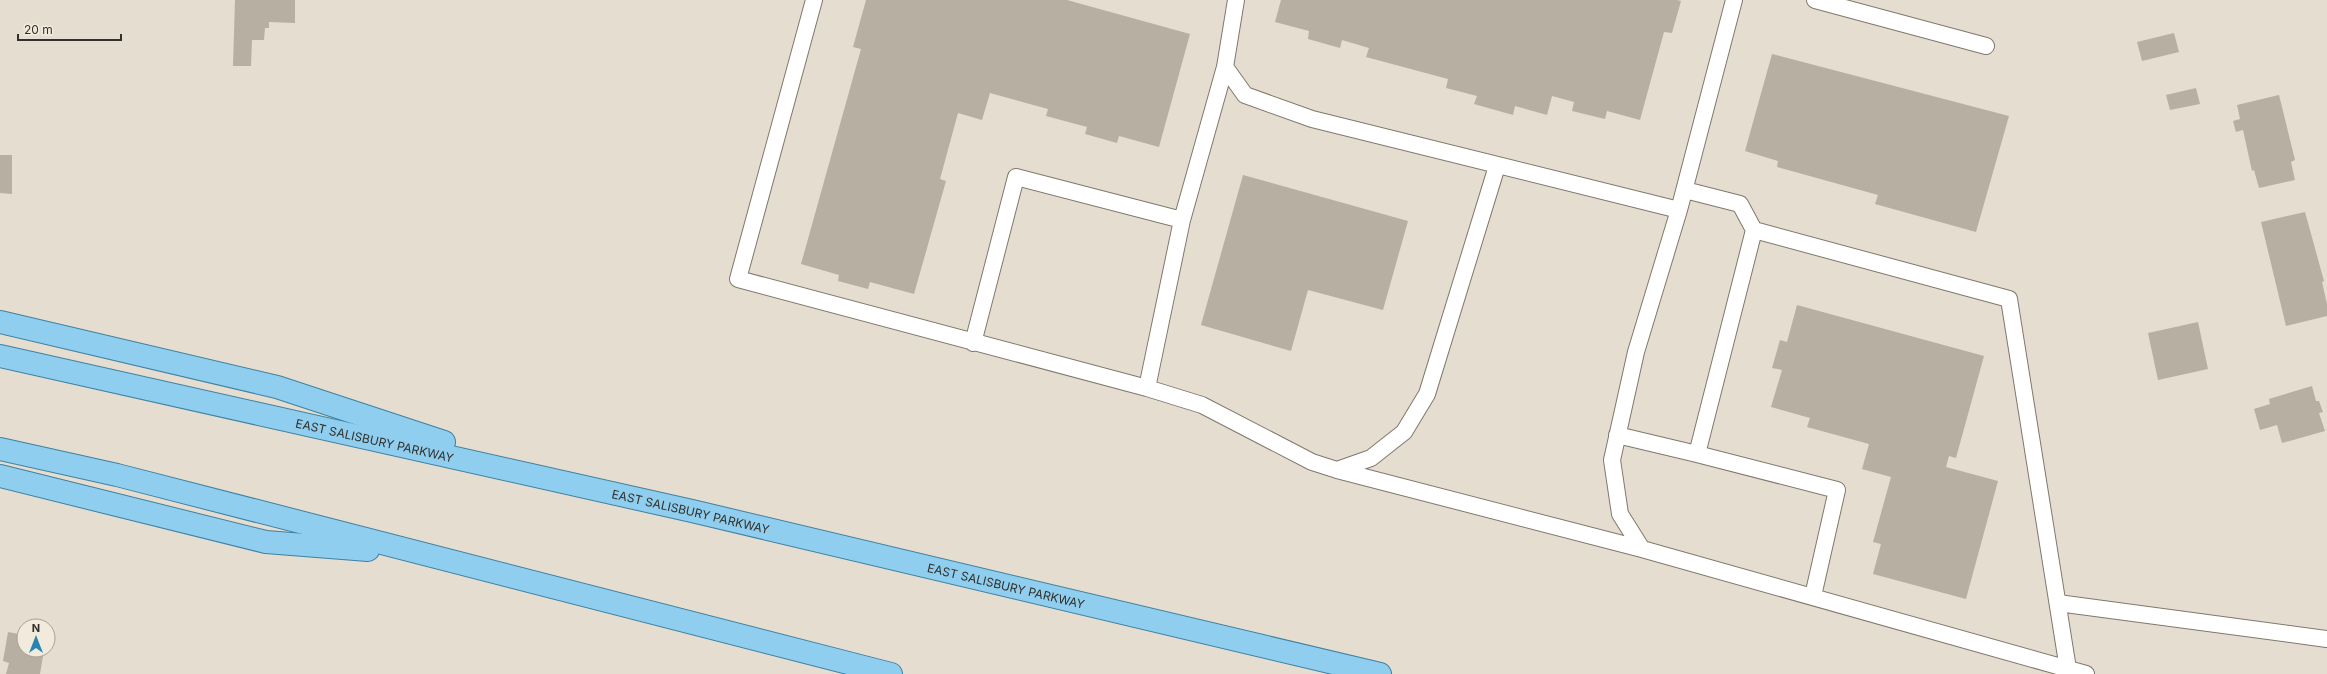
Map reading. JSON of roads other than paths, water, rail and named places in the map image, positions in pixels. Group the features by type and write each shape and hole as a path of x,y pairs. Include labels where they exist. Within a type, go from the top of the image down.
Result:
{"main road":[{"path":"0,322 277,387 573,484"},
{"name":"EAST SALISBURY PARKWAY","path":"0,356 573,484 1380,674"},
{"path":"0,449 117,475 891,674"},
{"path":"0,476 266,542 429,554"}],"lane":[{"path":"814,0 738,280 1147,388 1202,405 1312,462 1336,470 1642,549 2086,674"},
{"path":"1147,388 1182,220 1225,67 1236,0"},
{"path":"1642,549 1620,514 1612,460 1636,352 1685,190 1734,0"},
{"path":"1815,0 1986,46"},
{"path":"1225,67 1245,95 1312,119 1679,210"},
{"path":"1336,470 1371,458 1404,432 1427,394 1497,166"},
{"path":"973,343 1016,177 1182,220"},
{"path":"1685,190 1740,204 1754,230 1697,454"},
{"path":"1754,230 2009,299 2068,670"},
{"path":"1617,435 1837,490 1813,596"},
{"path":"2058,603 2327,639"}]}
